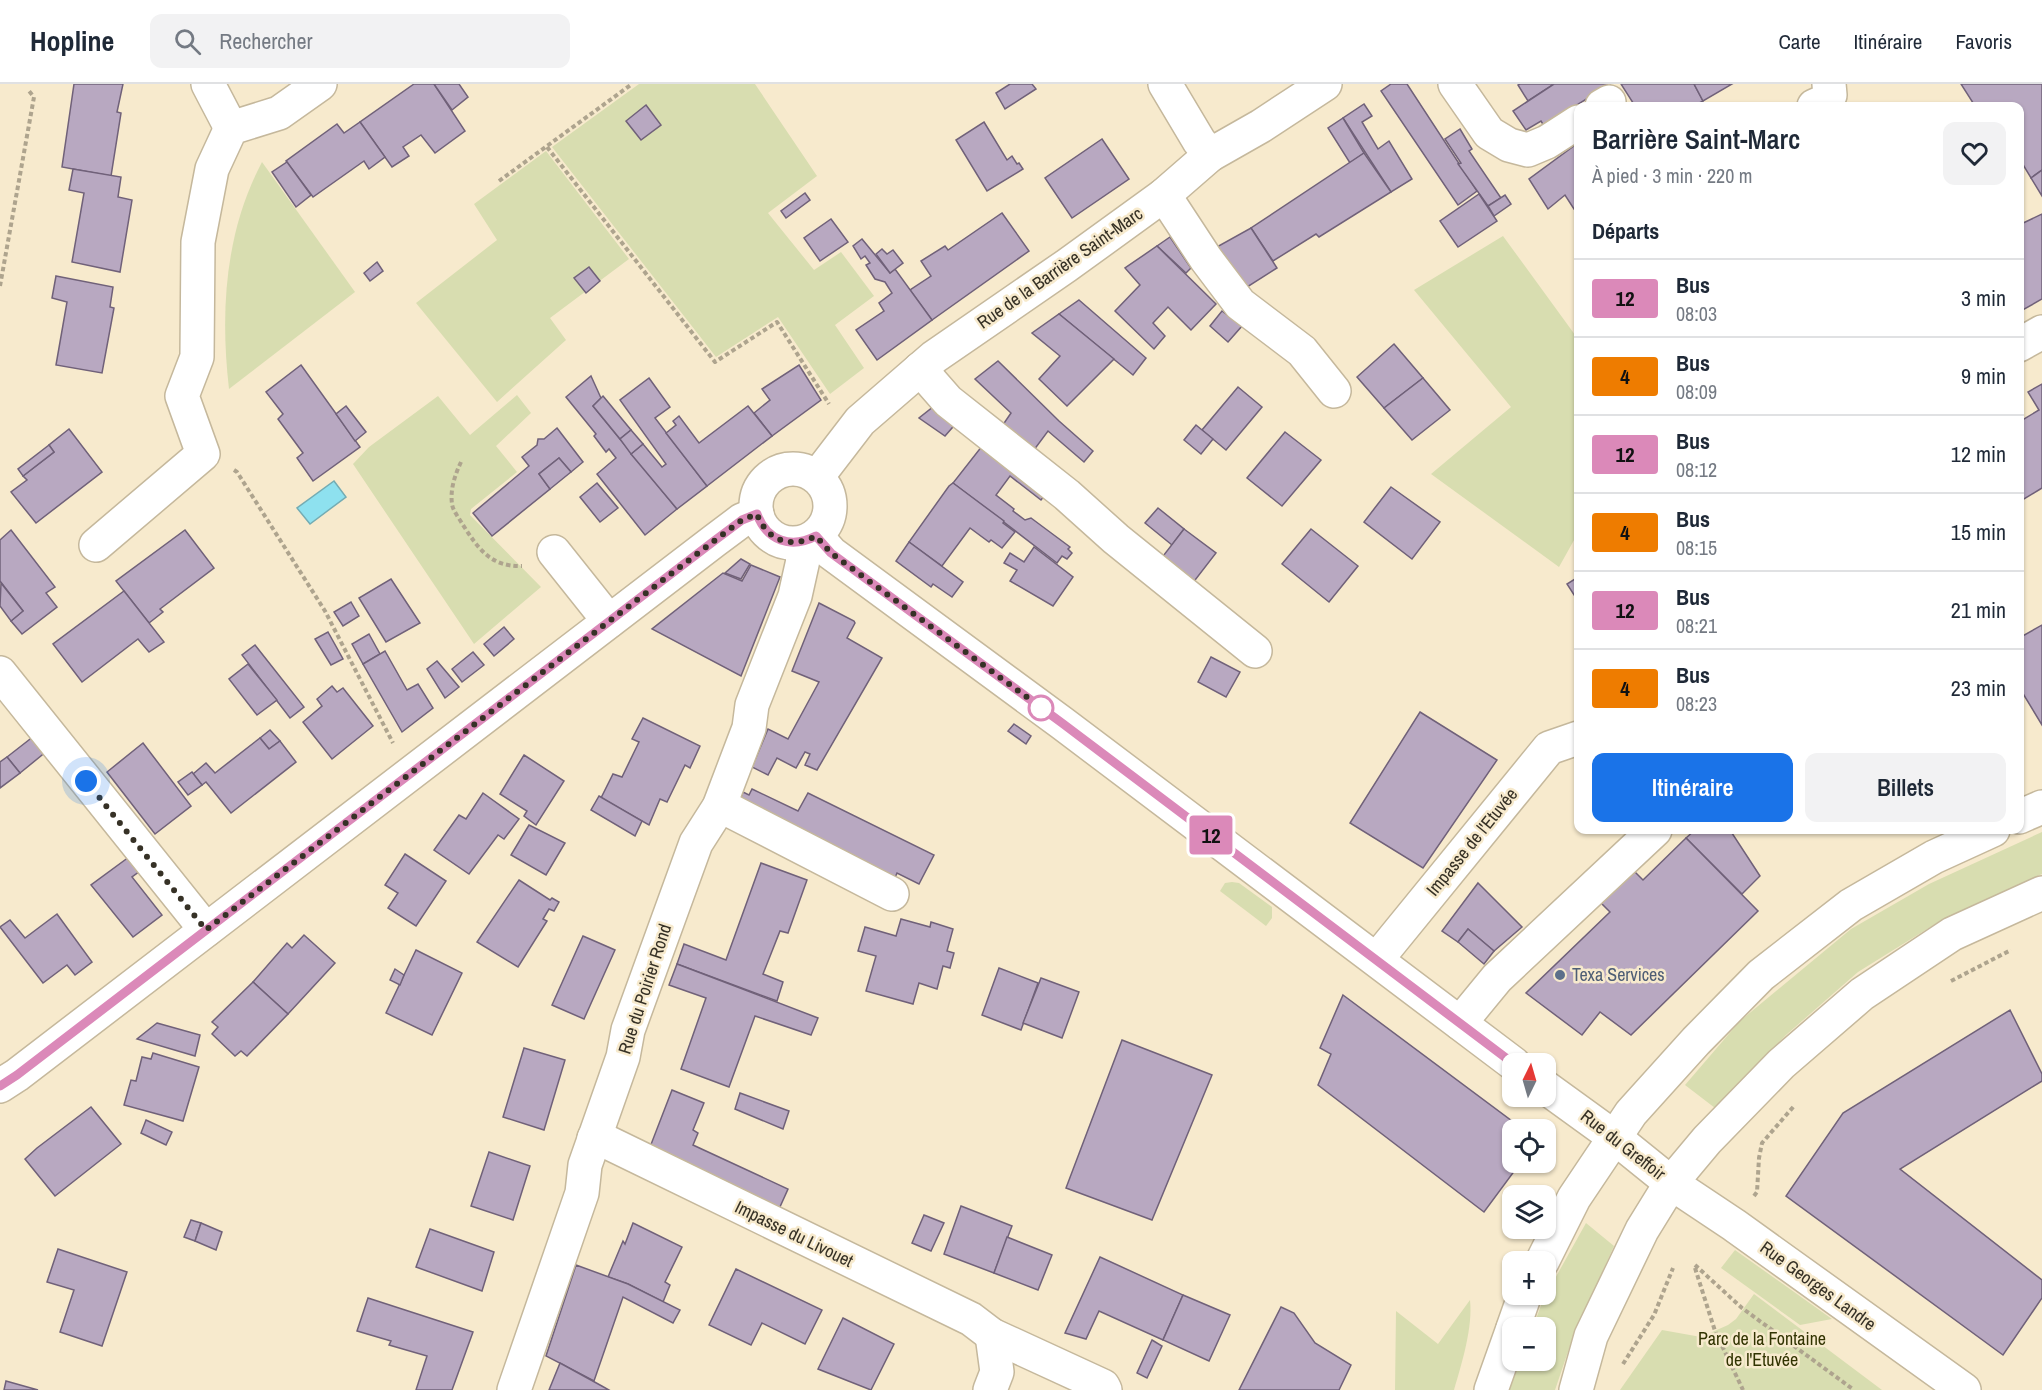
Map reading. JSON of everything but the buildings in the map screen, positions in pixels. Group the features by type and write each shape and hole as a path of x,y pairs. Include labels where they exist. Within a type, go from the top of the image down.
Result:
{"street":[{"path":"208,84 231,128"},
{"path":"96,545 203,454 182,396 197,357 198,242 212,169 231,128 279,113 320,84"},
{"path":"1165,84 1210,155"},
{"name":"Rue de la Barrière Saint-Marc","path":"817,477 860,421 934,357 1164,195 1210,155 1261,126 1325,84"},
{"path":"1455,84 1489,133 1509,145 1528,150 1547,142 1574,125"},
{"path":"1823,102 1830,95 1829,84"},
{"path":"1164,195 1206,259 1240,304 1302,351 1334,391"},
{"path":"2024,342 2042,332"},
{"path":"920,369 948,400 1255,651"},
{"path":"796,469 807,471 817,477 825,485 831,507 824,528 808,539 788,543 777,540 761,524 757,514 756,502 765,481 784,470 796,469"},
{"path":"0,1086 742,520 757,514"},
{"path":"808,539 863,576 1502,1055"},
{"name":"Rue du Poirier Rond","path":"514,1390 582,1194 585,1165 623,1057 628,1030 696,843 718,807 749,728 752,705 795,596 808,539"},
{"path":"554,552 609,621"},
{"path":"795,596 827,577 846,573 863,576"},
{"path":"0,673 206,930"},
{"name":"Impasse de l'Etuvée","path":"1377,960 1549,748 1574,739"},
{"path":"718,807 892,894"},
{"path":"2024,815 2042,807"},
{"path":"1460,1023 1497,978 1651,834"},
{"path":"1548,1251 1574,1198 1630,1113 1761,975 1851,905 1934,857 1984,834"},
{"path":"1576,1390 1596,1327 1642,1230 1671,1183 1707,1140 1780,1064 1862,994 1952,934 2042,893"},
{"name":"Rue du Greffoir","path":"1556,1095 1614,1137 1671,1183"},
{"name":"Impasse du Livouet","path":"594,1138 607,1142 971,1319 992,1335 1103,1386 1105,1390"},
{"name":"Rue Georges Landre","path":"1671,1183 1734,1225 1964,1390"},
{"path":"990,1390 997,1372 992,1335"},
{"path":"1491,1390 1502,1360"}],"path":[{"path":"499,181 632,84"},
{"path":"0,286 34,98 29,91"},
{"path":"547,147 715,362 777,322 830,405"},
{"path":"203,454 237,472 325,611 395,746"},
{"path":"461,462 453,485 452,507 480,550 493,560 516,566 536,565 554,552"},
{"path":"1950,982 2021,945"},
{"path":"1750,1202 1756,1192 1762,1143 1798,1102"},
{"path":"1743,1390 1715,1331 1695,1266 1742,1308 1854,1390"},
{"path":"1622,1365 1654,1315 1673,1268"}],"green space":[{"path":"639,84 755,84 817,176 768,213 814,270 841,252 874,296 835,325 864,368 830,394 778,317 716,357 552,147"},
{"path":"546,151 629,259 550,318 566,340 497,402 416,303 497,240 474,204"},
{"path":"262,162 355,292 229,389 225,330 228,272 240,216"},
{"path":"1503,236 1574,334 1574,540 1559,567 1431,474 1511,407 1414,290"},
{"path":"517,395 531,413 496,446 517,472 471,509 470,515 541,587 474,644 353,464 369,447 438,396 470,435"},
{"path":"2042,832 2042,874 1940,921 1858,972 1786,1035 1715,1108 1685,1085 1740,1021 1851,929 1929,884"},
{"path":"1225,883 1239,883 1272,907 1272,918 1266,926 1220,891"},
{"path":"1586,1223 1614,1246 1573,1337 1555,1390 1509,1390 1516,1371 1556,1371 1556,1317 1537,1317 1541,1305 1556,1305 1556,1277"},
{"path":"1735,1250 1832,1319 1800,1325 1721,1268"},
{"name":"Parc de la Fontaine de l'Etuvée","path":"1754,1294 1882,1390 1620,1390 1662,1330 1701,1337 1736,1319"},
{"path":"1470,1300 1468,1333 1454,1390 1395,1390 1396,1311 1438,1344"}],"water":[{"path":"334,481 346,497 310,524 297,508"}],"bus line":[{"name":"12","path":"0,1086 714,541 742,520 757,514 761,524 777,540 799,543 816,536 831,553 1062,723 1502,1055"}],"place":[{"name":"Texa Services","path":"1560,975"}],"route":[{"path":"86,781 206,930 714,541 742,520 757,514 761,524 777,540 799,543 816,536 831,553 1043,709 1041,708"}]}
